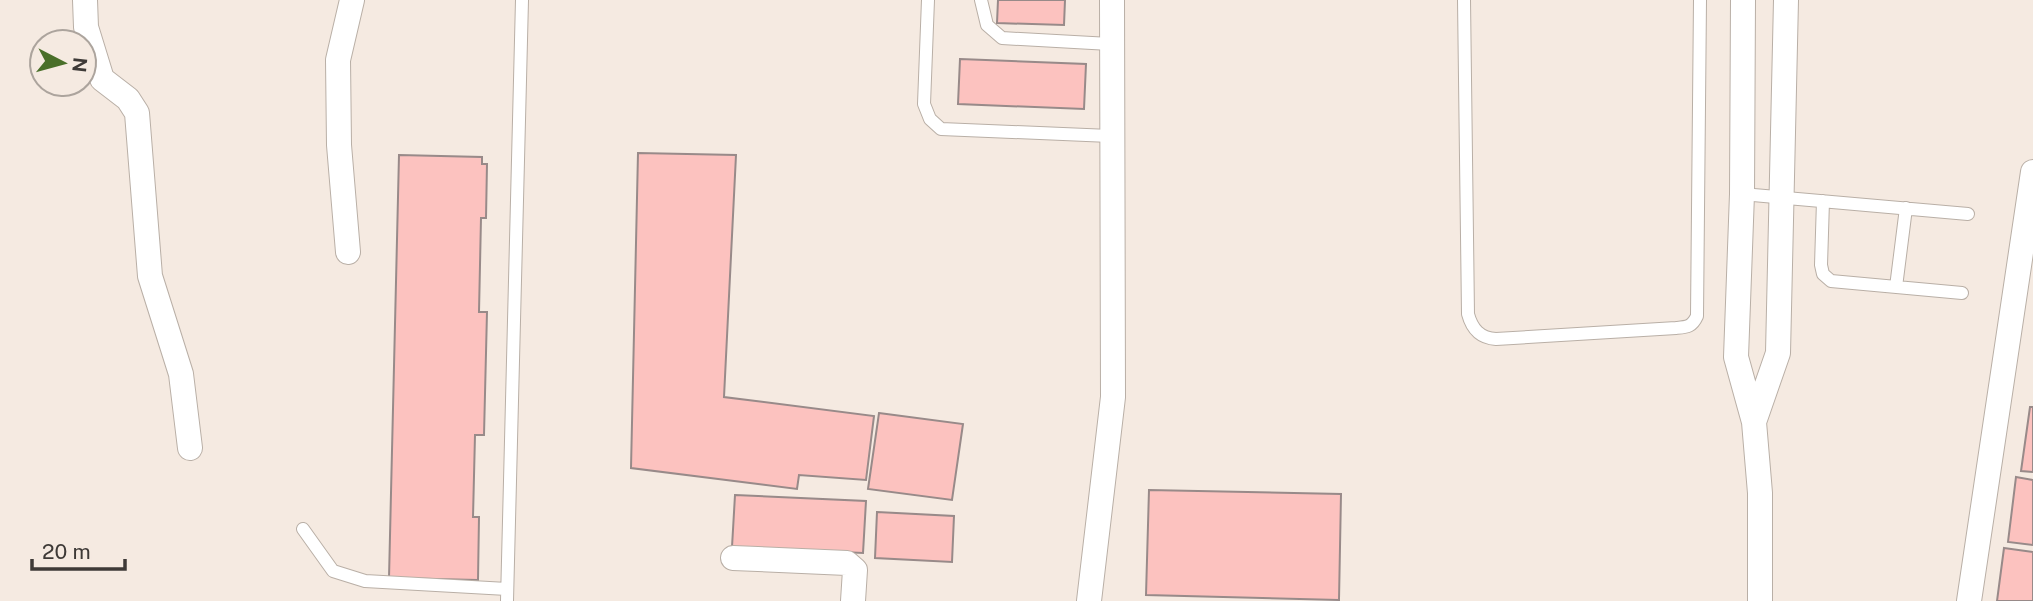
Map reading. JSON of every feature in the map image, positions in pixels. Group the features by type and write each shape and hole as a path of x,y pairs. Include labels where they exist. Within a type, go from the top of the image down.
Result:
{"street":[{"path":"85,0 86,27 102,79 128,99 137,113 150,276 181,374 190,448"},
{"path":"348,252 339,145 338,60 352,0"},
{"path":"1089,601 1113,397 1110,136 1112,0"},
{"path":"1743,0 1742,194 1736,357 1754,422 1759,493 1760,601"},
{"path":"1754,422 1778,353 1786,0"},
{"path":"1969,601 2033,172"},
{"path":"733,558 847,563 855,570 856,575 853,601"}],"lane":[{"path":"303,529 333,571 365,581 507,595 522,0"},
{"path":"928,0 924,104 930,118 941,129 1110,136"},
{"path":"981,0 987,25 1002,37 1110,44"},
{"path":"1464,0 1468,314 1478,333 1486,338 1496,339 1686,327 1694,323 1697,316 1700,0"},
{"path":"1742,194 1968,214"},
{"path":"1823,201 1821,265 1823,274 1831,281 1962,293"},
{"path":"1896,287 1906,208"}],"building":[{"path":"998,0 1065,0 1064,25 997,23"},
{"path":"960,59 1086,64 1084,109 958,104"},
{"path":"638,153 736,155 724,397 874,416 866,480 799,475 797,489 631,468"},
{"path":"399,155 482,157 482,164 487,164 486,218 481,218 479,312 487,312 484,435 475,435 473,517 479,517 478,580 389,578"},
{"path":"2030,407 2033,407 2033,472 2021,471"},
{"path":"879,413 963,424 952,500 868,489"},
{"path":"2016,477 2033,480 2033,545 2008,542"},
{"path":"1149,490 1341,494 1339,600 1146,595"},
{"path":"735,495 866,501 863,553 732,547"},
{"path":"877,512 954,516 952,562 875,558"},
{"path":"2004,548 2033,552 2033,601 1997,601"}]}
